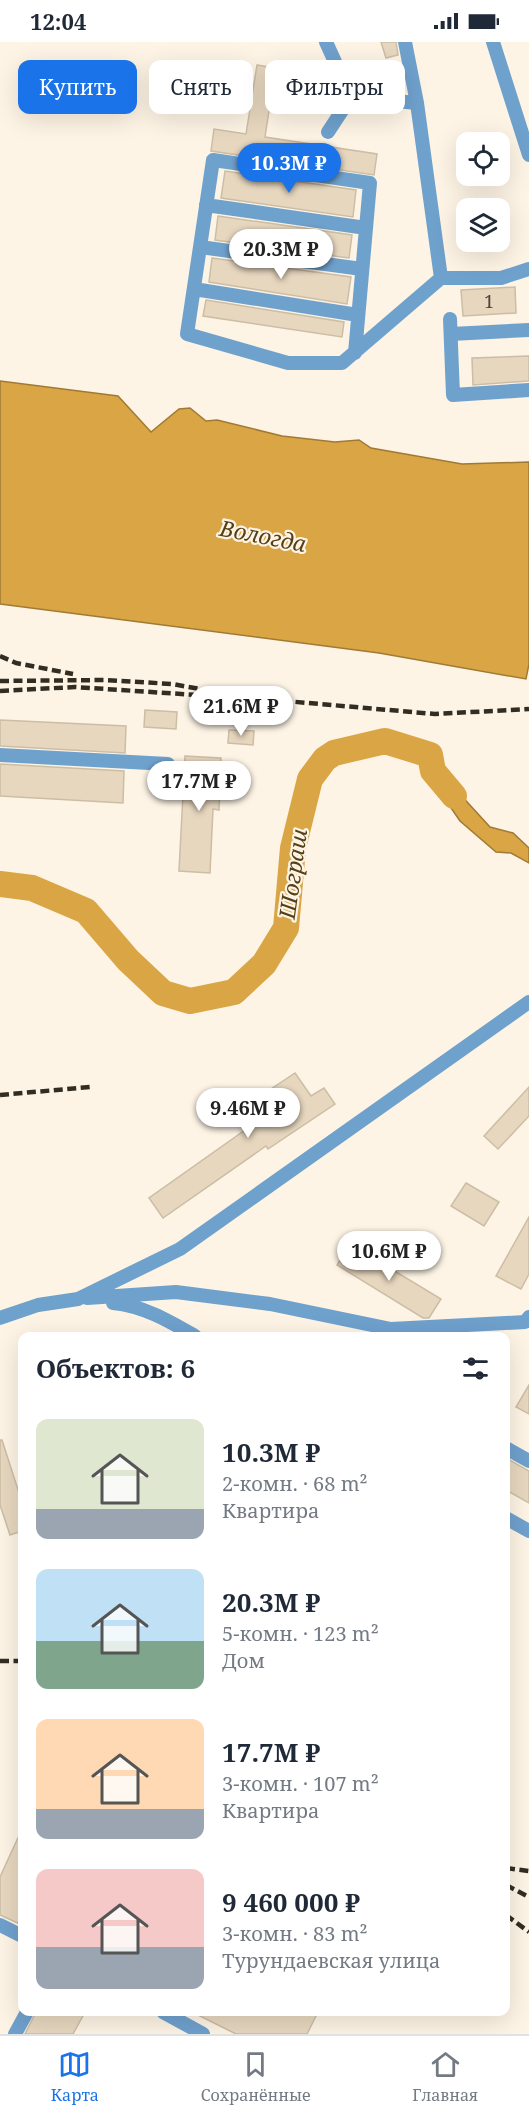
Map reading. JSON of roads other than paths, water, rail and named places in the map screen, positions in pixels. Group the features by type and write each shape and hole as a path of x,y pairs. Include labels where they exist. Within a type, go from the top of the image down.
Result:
{"street":[{"path":"326,42 334,60"},
{"path":"405,42 417,103 441,278"},
{"path":"493,42 529,155"},
{"path":"405,102 417,103"},
{"path":"328,132 340,114"},
{"path":"355,353 370,183 213,160 187,334 288,363 342,363 355,353 441,278 501,278 529,269"},
{"path":"206,205 366,228"},
{"path":"200,247 362,269"},
{"path":"194,289 358,315"},
{"path":"450,319 453,395 529,390"},
{"path":"451,334 529,330"},
{"path":"0,755 168,764"},
{"path":"78,1299 180,1249 529,1002"},
{"path":"0,1318 38,1305 78,1299 176,1292 270,1304 390,1332"},
{"path":"78,1299 132,1305 188,1332"},
{"path":"406,1332 525,1322 529,1317"},
{"path":"510,1450 529,1461"},
{"path":"510,1520 529,1532"},
{"path":"0,1925 18,1934"},
{"path":"15,2034 25,2016"},
{"path":"170,2016 203,2034"}],"water":[{"name":"Вологда","path":"0,381 118,396 151,432 179,409 190,408 206,421 217,420 282,436 335,442 359,440 371,448 462,464 529,462 529,664 526,679 379,653 0,604"},
{"path":"433,771 448,781 490,827 513,833 529,848 529,863 511,853 496,852 460,821 440,792"}],"waterway":[{"name":"Шограш","path":"0,884 32,888 86,911 128,960 163,993 190,1001 234,992 264,964 286,928 293,848 310,779 325,759 334,753 385,741 430,755 433,771 454,796"}],"railway":[{"path":"0,656 16,663 73,674"},
{"path":"0,681 105,680 172,684 251,698 435,714 529,709"},
{"path":"0,691 75,687 197,695"},
{"path":"0,1095 90,1087"},
{"path":"0,1661 18,1661"},
{"path":"510,1869 529,1871"},
{"path":"510,1887 529,1897"},
{"path":"510,1918 529,1932"}]}
